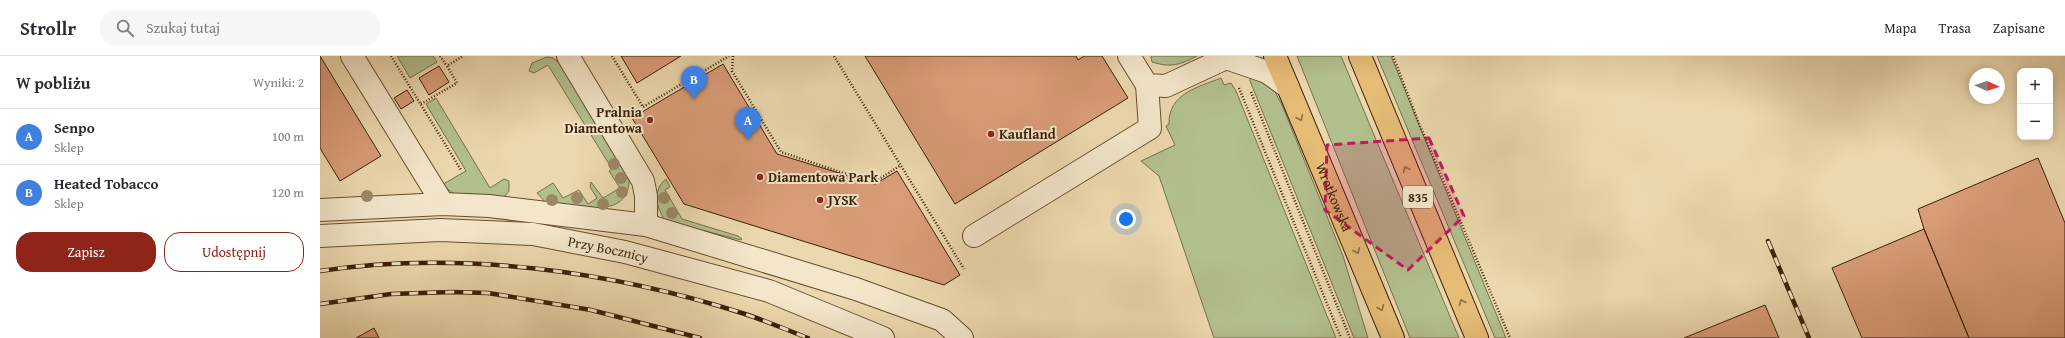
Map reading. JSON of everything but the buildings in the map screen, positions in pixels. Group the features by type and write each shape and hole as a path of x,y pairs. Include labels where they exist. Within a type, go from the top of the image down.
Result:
{"main road":[{"name":"Wrotkowska","path":"1275,56 1393,338"},
{"name":"835","path":"1360,56 1477,338"}],"lane":[{"path":"352,56 443,204"},
{"path":"568,56 642,181 646,196 646,225"},
{"path":"974,236 1150,128 1147,85 1129,56"},
{"path":"1147,85 1166,86 1231,58 1267,72 1288,87"},
{"path":"320,210 443,204 489,206 646,225 856,290 942,320 962,338"},
{"name":"Przy Bocznicy","path":"320,236 440,230 534,234 625,252 769,291 883,338"}],"path":[{"path":"391,56 461,170"},
{"path":"421,104 457,83 440,56"},
{"path":"447,66 463,56"},
{"path":"612,56 643,107 729,56"},
{"path":"733,56 732,71 781,152 873,182 901,165"},
{"path":"834,56 964,269"},
{"path":"1393,56 1421,128 1510,338"},
{"path":"1231,58 1341,338"},
{"path":"1231,58 1350,338"}],"highlighted area":[{"path":"1429,138 1464,216 1408,270 1325,210 1327,145"}],"green space":[{"path":"397,56 433,56 437,62 410,78"},
{"path":"1151,56 1197,56 1175,65 1165,65 1152,62"},
{"path":"1297,56 1341,56 1459,338 1410,338"},
{"path":"1377,56 1391,56 1506,338 1495,338"},
{"path":"547,57 553,58 562,65 628,175 629,185 626,194 620,201 612,205 591,208 546,203 537,193 553,183 563,198 579,190 588,204 597,198 590,187 591,182 603,198 620,188 609,171 612,169 548,65 534,73 529,71 532,63"},
{"path":"1250,73 1272,86 1282,105 1343,256 1368,338 1354,338 1250,81"},
{"path":"1221,78 1224,85 1231,83 1236,91 1336,338 1214,338 1159,176 1141,161 1175,145 1166,126 1169,124 1173,105 1186,93"},
{"path":"436,98 490,188 504,179 509,181 509,191 505,196 499,198 455,195 444,186 445,183 466,171 426,104"},
{"path":"666,179 670,187 665,190 682,219 738,236 742,239 741,240 666,221 658,205 657,194 662,183"}],"railway":[{"path":"1768,241 1809,338"},
{"path":"320,271 373,265 427,263 481,264 535,268 642,286 694,299 745,314 808,338"},
{"path":"320,304 391,294 452,292 488,293 591,310 700,338"}],"place":[{"name":"Heated Tobacco","path":"694,99"},
{"name":"Pralnia Diamentowa","path":"650,120"},
{"name":"Kaufland","path":"991,134"},
{"name":"Senpo","path":"748,140"},
{"name":"Diamentowa Park","path":"760,177"},
{"name":"JYSK","path":"820,200"}]}
